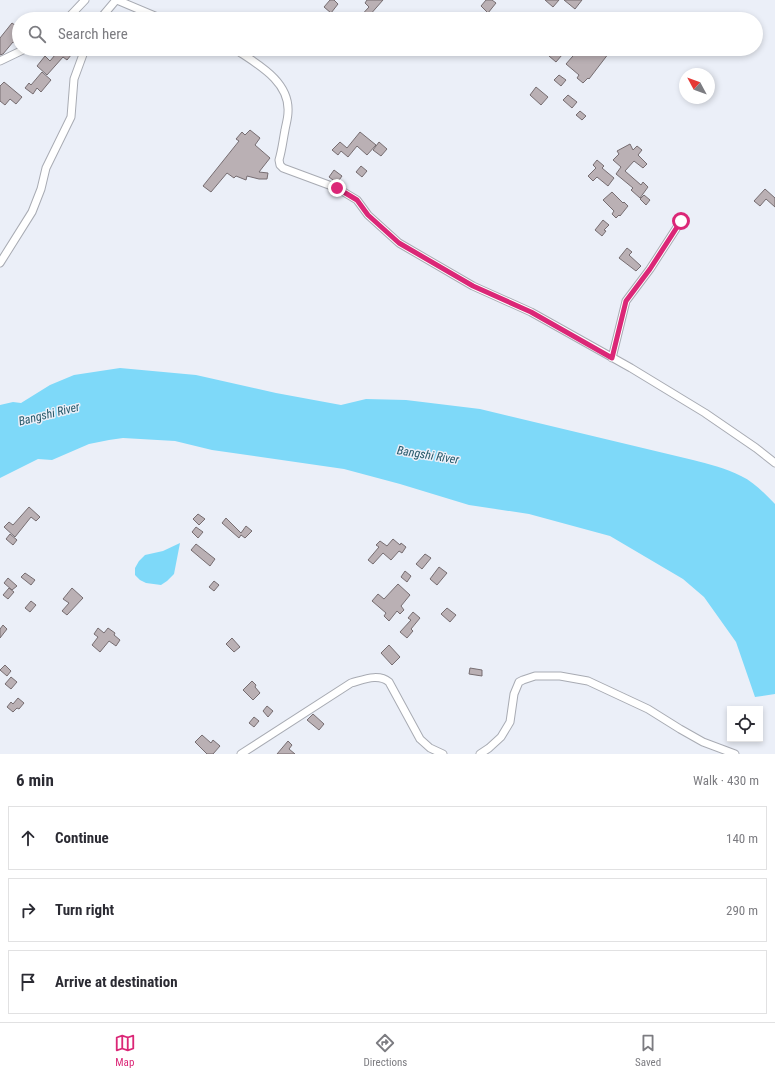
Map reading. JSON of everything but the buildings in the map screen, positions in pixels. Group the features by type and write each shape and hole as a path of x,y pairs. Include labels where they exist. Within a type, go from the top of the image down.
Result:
{"street":[{"path":"73,12 84,0"},
{"path":"106,12 116,0 145,12"},
{"path":"0,61 12,55"},
{"path":"0,263 32,212 41,189 46,168 71,118 74,79 82,56"},
{"path":"246,56 262,67 273,77 286,97 288,111 280,160 280,165 283,168 337,188 357,200 368,215 399,243 473,286 531,312 612,358 705,413 775,463"},
{"path":"612,358 626,301 650,269 681,221"},
{"path":"480,754 501,737 510,722 514,694 519,682 535,676 560,676 588,681 619,694 648,709 703,742 735,754"},
{"path":"241,754 351,683 370,678 382,678 389,682 420,739 430,748 443,754"}],"water":[{"name":"Bangshi River","path":"120,368 196,375 276,393 341,405 366,399 406,400 480,409 693,460 723,468 735,473 755,485 775,504 775,694 755,697 736,642 704,597 683,579 610,536 529,514 469,505 344,469 212,450 175,441 123,438 89,444 52,460 38,459 0,478 0,405 13,402 21,403 50,385 74,375"},
{"path":"180,543 174,574 167,581 161,585 146,583 135,575 135,568 145,555 163,551"}],"route":[{"path":"337,188 357,200 368,215 399,243 473,286 531,312 612,358 626,301 650,269 681,221"}]}
